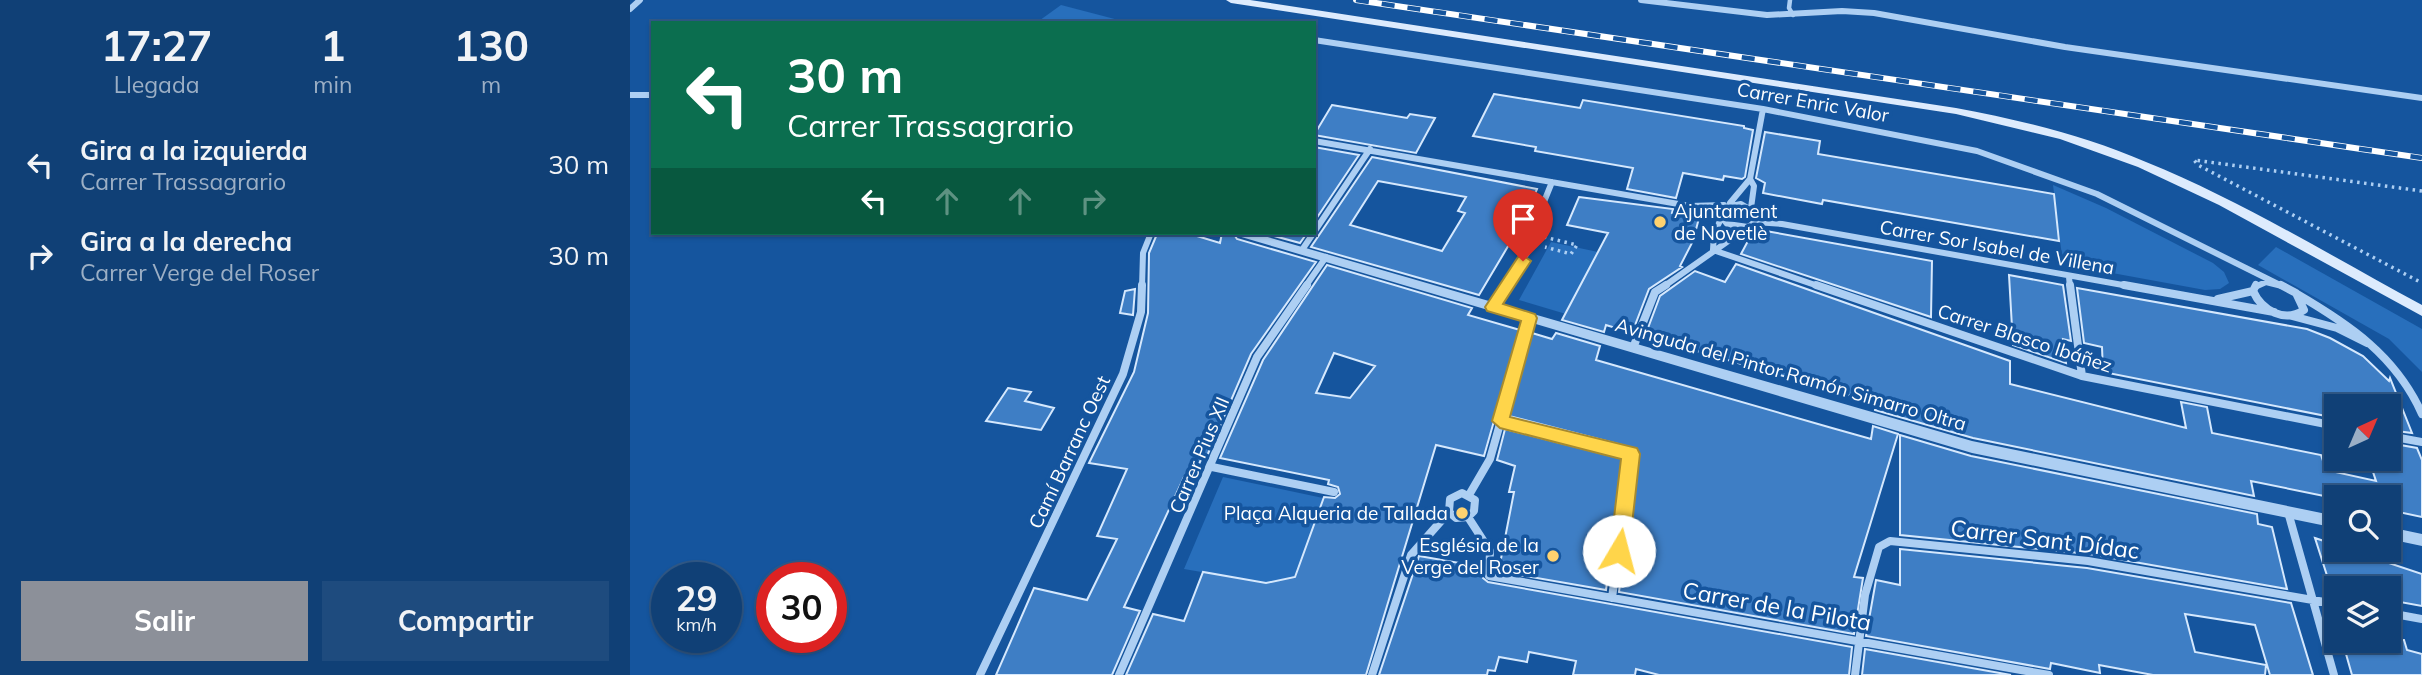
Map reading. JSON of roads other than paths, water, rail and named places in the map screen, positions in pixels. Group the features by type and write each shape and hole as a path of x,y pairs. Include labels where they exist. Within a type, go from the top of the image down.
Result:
{"main road":[{"path":"1231,0 1956,111 2077,139 2158,172 2225,204 2422,311"},
{"path":"2376,287 2422,317"}],"street":[{"path":"630,9 640,0"},
{"path":"1641,0 1727,12 1793,15 1842,11 1874,13 2065,47 2422,98"},
{"name":"Carrer Enric Valor","path":"1316,40 1763,109 1904,134 2014,162 2126,207 2280,285 2343,320 2378,349"},
{"path":"630,95 651,94"},
{"path":"1713,250 1716,226 1721,218 1720,211 1742,192 1744,184 1750,179 1763,109"},
{"path":"1316,141 1690,206 1721,218"},
{"path":"1316,230 1370,149"},
{"path":"1633,348 1655,292 1679,279 1713,250 1753,224 1754,186 1750,179"},
{"path":"1537,219 1552,182"},
{"path":"1690,206 1727,204"},
{"name":"Carrer Sor Isabel de Villena","path":"1727,204 1753,209 1765,219 1782,224 2274,312 2337,328 2378,349"},
{"name":"Carrer Sor Isabel de Villena","path":"1721,218 1734,227 1782,224"},
{"name":"Camí Barranc Oest","path":"981,675 1123,374 1141,312 1143,253 1150,235"},
{"name":"Avinguda del Pintor Ramón Simarro Oltra","path":"1249,235 1972,447 2324,520"},
{"path":"1303,250 1313,235"},
{"name":"Carrer Blasco Ibáñez","path":"1713,250 2082,376 2324,424"},
{"name":"Carrer Pius XII","path":"1119,675 1263,347 1326,257"},
{"path":"2069,277 2082,376"},
{"name":"Carrer Sor Isabel de Villena","path":"2207,301 2253,291 2261,283 2280,285"},
{"path":"2253,291 2257,300 2274,312"},
{"path":"1493,307 1501,293"},
{"path":"2288,316 2296,316 2304,310 2297,294"},
{"path":"1469,495 1490,459 1530,318"},
{"path":"2378,349 2402,373 2422,414"},
{"path":"1500,421 1631,454 1612,598"},
{"path":"2401,438 2422,442"},
{"path":"1212,467 1334,492"},
{"path":"1372,675 1411,555 1449,513 1450,499 1457,494 1469,495"},
{"path":"1449,513 1456,518 1468,517 1476,505 1469,495"},
{"path":"2288,512 2334,675"},
{"name":"Carrer de la Pilota","path":"1468,517 1491,545 1489,576 2049,675"},
{"path":"2401,536 2422,540"},
{"name":"Carrer Sant Dídac","path":"1855,675 1863,640 1864,600 1879,547 1897,540 2088,561 2324,602"},
{"path":"2401,615 2422,619"}],"lane":[{"path":"1790,0 1789,9 1793,15"},
{"path":"1501,293 1534,244"}],"railway":[{"path":"1356,0 2422,158"}],"place":[{"name":"Ajuntament de Novetlè","path":"1660,222"},
{"name":"Plaça Alqueria de Tallada","path":"1462,513"},
{"name":"Església de la Verge del Roser","path":"1553,556"}]}
